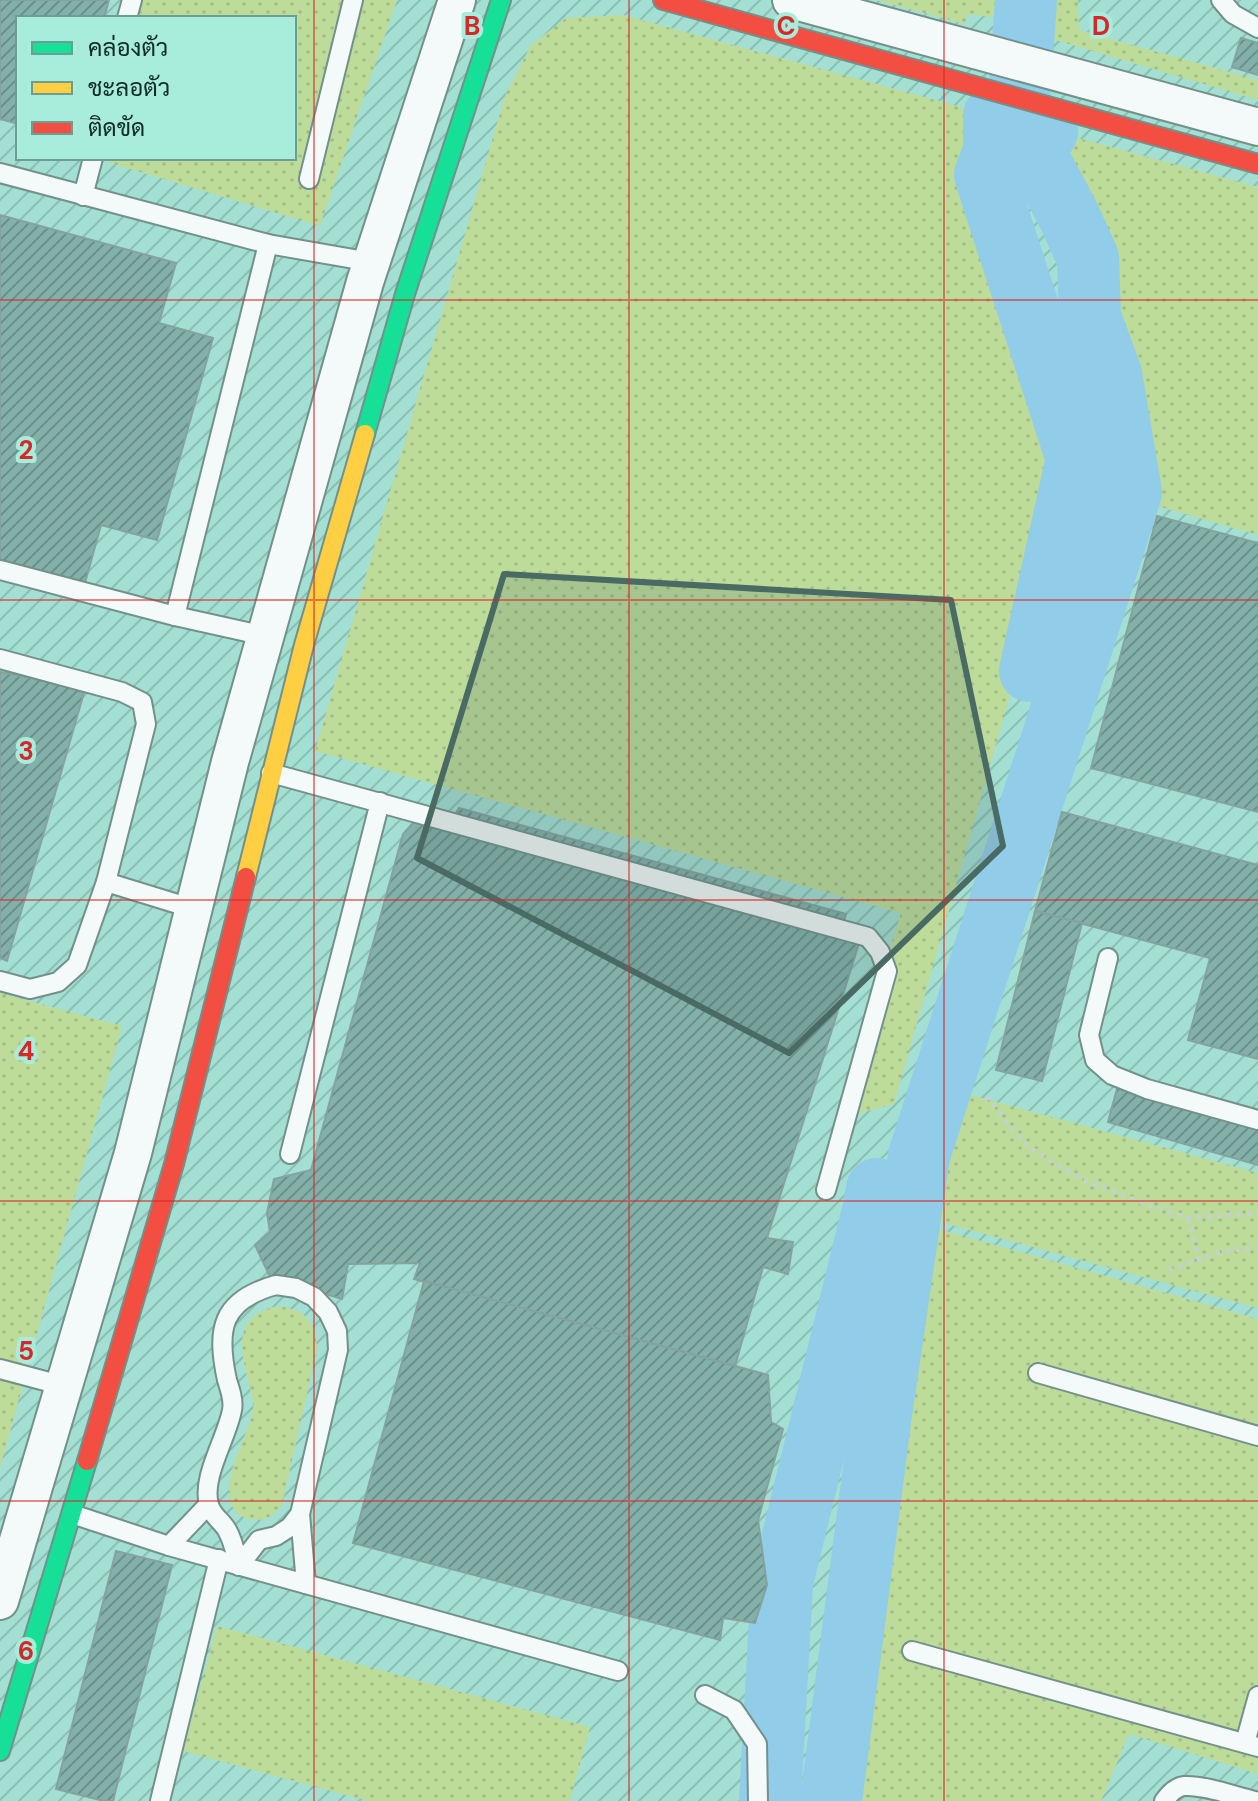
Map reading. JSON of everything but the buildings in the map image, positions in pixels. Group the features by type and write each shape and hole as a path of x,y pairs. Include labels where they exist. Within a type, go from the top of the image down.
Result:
{"street":[{"path":"0,1601 133,1153 230,762 371,262 457,0"},
{"path":"0,1751 174,1164 304,645 405,294 501,0"},
{"path":"663,0 986,72 1085,80 1258,127"},
{"path":"791,0 986,72 1085,116 1258,164"}],"lane":[{"path":"309,179 353,0"},
{"path":"1221,0 1233,14 1258,28"},
{"path":"83,196 92,160"},
{"path":"0,173 268,244 371,262"},
{"path":"175,616 268,244"},
{"path":"0,570 175,616 304,645"},
{"path":"0,659 122,692 142,702 146,724 106,882 77,965 58,982 30,989 0,981"},
{"path":"271,773 868,937 880,952 887,971 826,1190"},
{"path":"290,1154 380,802"},
{"path":"106,882 194,909"},
{"path":"1108,958 1089,1035 1095,1060 1112,1075 1147,1089 1258,1120"},
{"path":"239,1566 227,1530 209,1504 208,1488 234,1407 221,1339 226,1320 237,1303 254,1291 276,1285 296,1288 314,1297 328,1312 337,1331 338,1350 300,1514 306,1584"},
{"path":"0,1369 64,1386"},
{"path":"1038,1373 1258,1436"},
{"path":"169,1546 209,1504"},
{"path":"72,1514 169,1546 618,1671"},
{"path":"239,1566 259,1540 276,1536 290,1527 300,1514"},
{"path":"160,1801 219,1559"},
{"path":"912,1651 1251,1745 1258,1696"},
{"path":"705,1695 734,1710 757,1744 758,1801"},
{"path":"1164,1801 1171,1791 1182,1786 1255,1801"}],"path":[{"path":"986,1097 1028,1147 1082,1179 1188,1218 1258,1213"},
{"path":"1188,1218 1199,1260"},
{"path":"1169,1270 1223,1251 1258,1248"}],"highlighted area":[{"path":"504,574 951,600 1003,846 789,1053 417,858"}],"shaded area":[{"path":"0,0 1258,0 1258,1801 0,1801"}],"green space":[{"path":"132,0 397,0 320,226 101,160 296,160 296,16 128,16"},
{"path":"876,0 1010,0 1006,19 968,14 965,24"},
{"path":"1052,0 1078,0 1079,30 1258,80 1258,100 1049,38"},
{"path":"623,15 994,116 994,151 985,175 1077,459 894,1104 857,1114 813,1193 901,913 315,751 505,96 531,45 566,18"},
{"path":"1052,131 1258,187 1258,535 1147,503 1121,442 1111,374 1090,317 1088,258 1036,154"},
{"path":"0,993 122,1026 0,1468"},
{"path":"952,1090 1258,1173 1258,1308 918,1216"},
{"path":"917,1223 1258,1319 1258,1774 1129,1734 1101,1801 838,1801"},
{"path":"277,1306 295,1310 307,1318 314,1331 317,1349 282,1505 268,1517 255,1520 239,1514 231,1505 229,1493 234,1464 253,1409 242,1347 243,1336 252,1318"},
{"path":"217,1626 590,1727 570,1801 368,1801 183,1751"}],"water":[{"path":"1007,0 1048,0 1047,42 999,29"}],"waterway":[{"path":"1017,130 1026,0"},
{"path":"831,1801 881,1414 919,1156 1131,492 1111,374 1090,317 1088,258 1033,149 1047,132 994,116 994,151 985,175 1077,459 1030,671"},
{"path":"770,1801 782,1582 877,1189"}],"traffic: fast":[{"path":"365,434 405,294 501,0"},
{"path":"0,1751 87,1461"}],"traffic: slow":[{"path":"246,877 304,645 365,434"}],"traffic: jam":[{"path":"663,0 1258,164"},
{"path":"87,1461 174,1164 246,877"}]}
